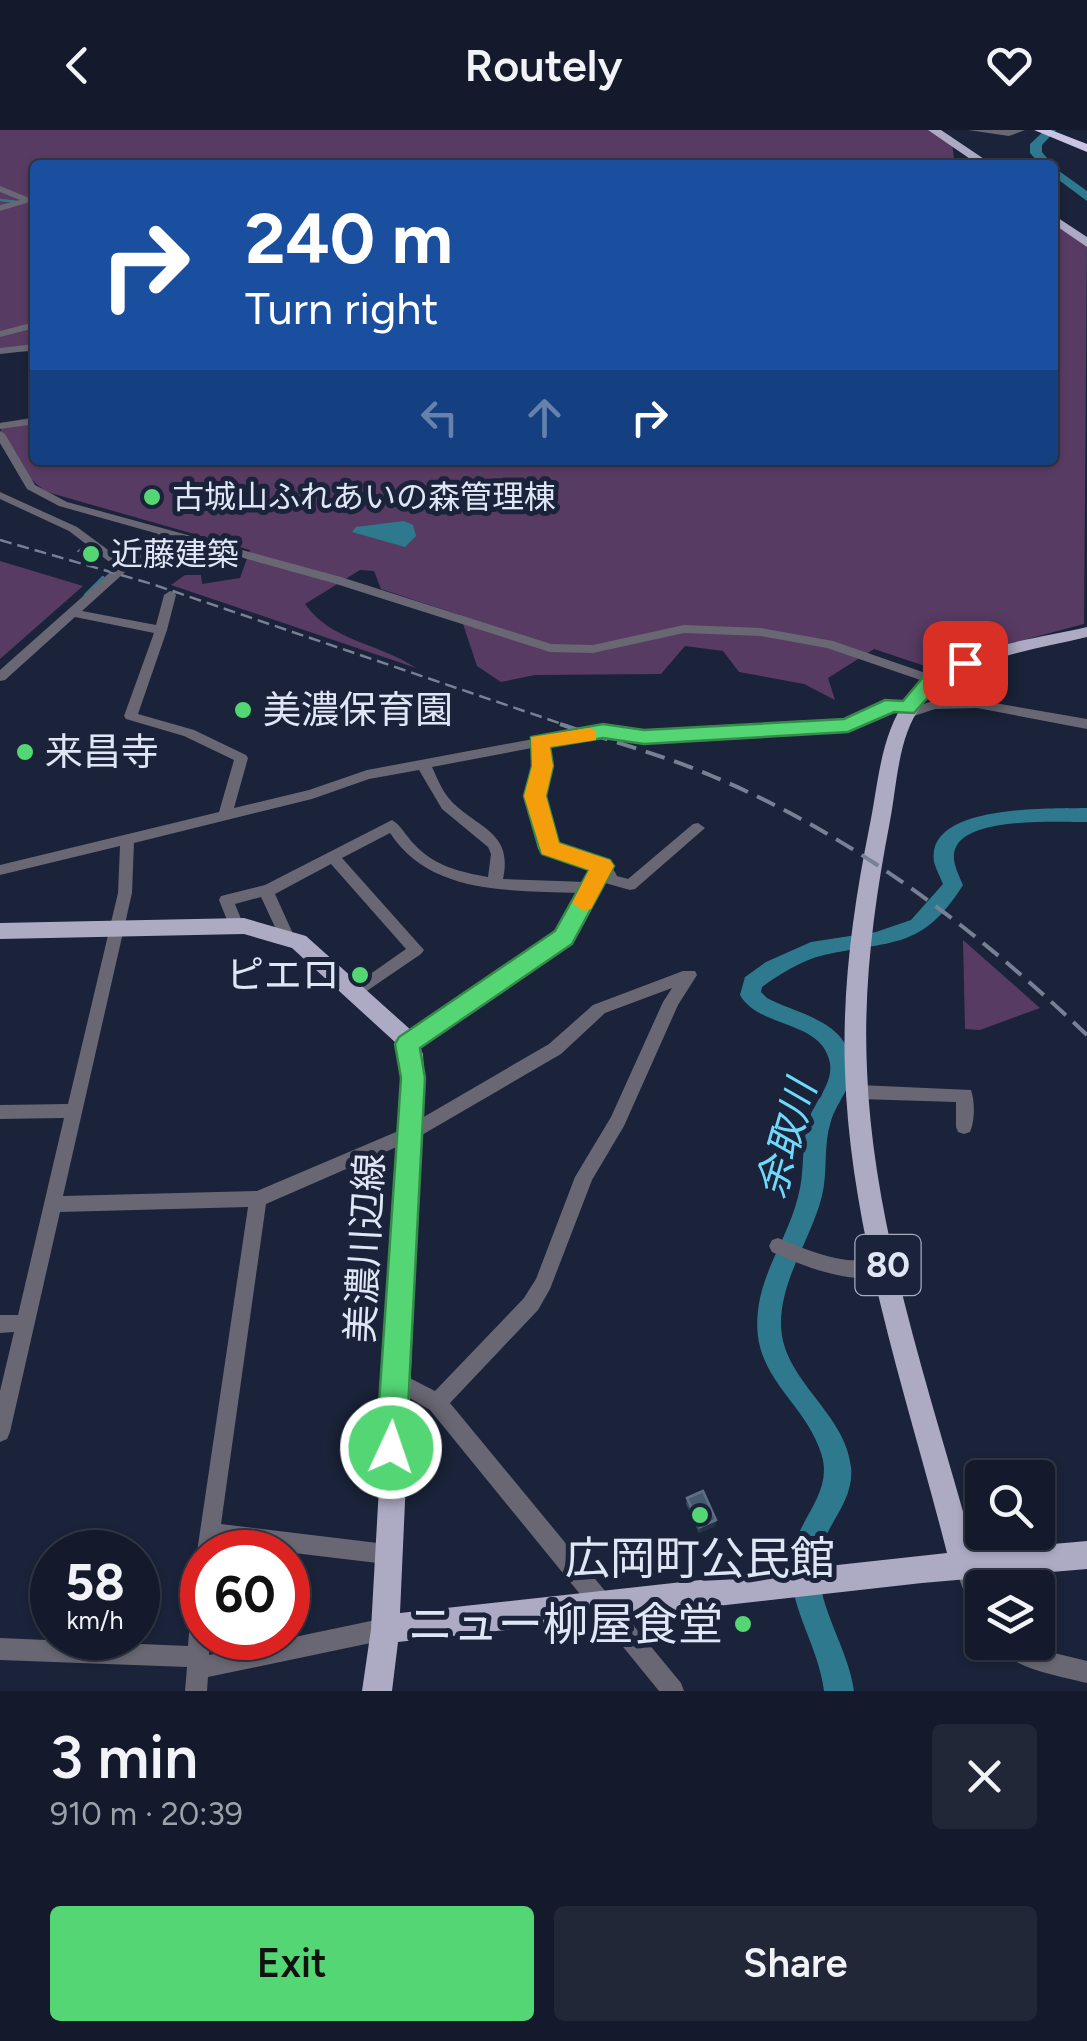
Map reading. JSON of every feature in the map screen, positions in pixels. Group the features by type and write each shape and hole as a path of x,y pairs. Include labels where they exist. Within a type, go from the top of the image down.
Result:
{"highway":[{"path":"1040,130 1085,145"},
{"path":"1051,130 1085,145"}],"main road":[{"path":"933,130 979,160"},
{"path":"1058,222 1087,242"},
{"name":"80","path":"964,1566 876,1220 859,1092 854,1018 862,924 899,728 907,708 932,680 965,663 1087,632"},
{"path":"0,932 236,926 286,936 299,942 407,1044"},
{"name":"美濃川辺線","path":"377,1691 385,1630 413,1078 407,1044"},
{"path":"385,1630 1087,1555"}],"street":[{"path":"949,141 971,130 1008,134 1022,130"},
{"path":"0,189 28,202 0,208"},
{"path":"0,334 30,326"},
{"path":"0,351 30,348"},
{"path":"0,426 30,422"},
{"path":"0,434 22,478 43,496 337,580 550,648 593,649 684,629 761,632 829,644 932,680"},
{"path":"0,495 73,529 128,562"},
{"path":"0,677 163,532"},
{"path":"128,562 164,546 210,544"},
{"path":"170,595 131,716 189,733 241,758 226,811"},
{"path":"74,613 161,630"},
{"path":"0,870 423,763 603,731 644,737 848,725 892,705 914,712 933,704 1024,710 1087,724"},
{"path":"538,742 543,766 535,796 550,848 602,866 610,872 610,879 630,886 698,828"},
{"path":"423,763 446,804 498,846 502,858 494,884"},
{"path":"236,926 226,900 266,890 392,826 407,852 428,866 494,884 591,888"},
{"path":"0,1432 125,894 128,839"},
{"path":"334,858 416,950 355,994"},
{"path":"407,1044 564,938 602,866"},
{"path":"266,890 286,936"},
{"path":"54,1204 258,1199 409,1134 555,1049 599,1009 689,975 671,1002 618,1122 584,1177 544,1284 532,1304 438,1403"},
{"path":"859,1092 965,1096 964,1127"},
{"path":"0,1112 74,1111"},
{"path":"210,1530 258,1199"},
{"path":"778,1246 853,1272 889,1268"},
{"path":"0,1324 24,1324"},
{"path":"396,1380 438,1403 673,1691"},
{"path":"310,1549 386,1554"},
{"path":"964,1566 966,1570"},
{"path":"0,1650 197,1672 385,1630"},
{"path":"1038,1660 1087,1672"}],"shaded area":[{"path":"0,130 934,130 951,136 954,160 30,160 30,351 0,353"},
{"path":"1058,227 1087,238 1084,624 925,666 874,649 828,678 835,700 804,684 739,672 723,651 685,646 661,674 535,675 501,682 477,666 460,615 381,589 374,571 360,570 305,604 328,626 416,668 171,585 185,575 201,575 202,584 240,578 250,550 47,492 16,462 0,423 30,418 30,465 1058,465"},
{"path":"0,561 83,586 0,659"},
{"path":"963,940 1040,1008 980,1030 965,1029"}],"water":[{"path":"404,521 413,525 416,536 405,547 352,532 356,527"}],"building":[{"path":"87,544 98,552 93,555 79,551"},
{"name":"広岡町公民館","path":"703,1491 716,1520 700,1527 687,1498"}],"waterway":[{"name":"余取川","path":"1042,160 1036,153 1036,144 1051,130"},
{"name":"余取川","path":"1058,174 1087,197"},
{"path":"0,200 18,202"},
{"path":"85,595 103,577"},
{"name":"余取川","path":"839,1691 833,1658 813,1610 805,1576 807,1547 835,1492 838,1467 824,1430 778,1364 769,1326 779,1275 810,1197 819,1124 839,1082 840,1059 824,1034 759,1004 750,995 752,983 773,968 818,948 878,940 918,925 953,885 943,859 948,841 963,829 1013,817 1087,815"}],"railway":[{"path":"0,540 152,584 568,726"},
{"path":"560,724 693,768 815,827 864,856 957,922 1087,1035"}],"slow traffic":[{"path":"583,903 602,866 550,848 535,796 543,766 538,742 589,735"}],"place":[{"name":"古城山ふれあいの森管理棟","path":"152,497"},
{"name":"近藤建築","path":"91,554"},
{"name":"美濃保育園","path":"243,710"},
{"name":"来昌寺","path":"25,752"},
{"name":"ピエロ","path":"360,975"},
{"name":"広岡町公民館","path":"700,1515"},
{"name":"ニュー柳屋食堂","path":"743,1624"}],"route":[{"path":"391,1448 413,1078 412,1054 407,1044 564,938 602,866 550,848 535,796 543,766 538,742 603,731 644,737 848,725 878,709 892,705 907,708 932,680 965,663"}]}
